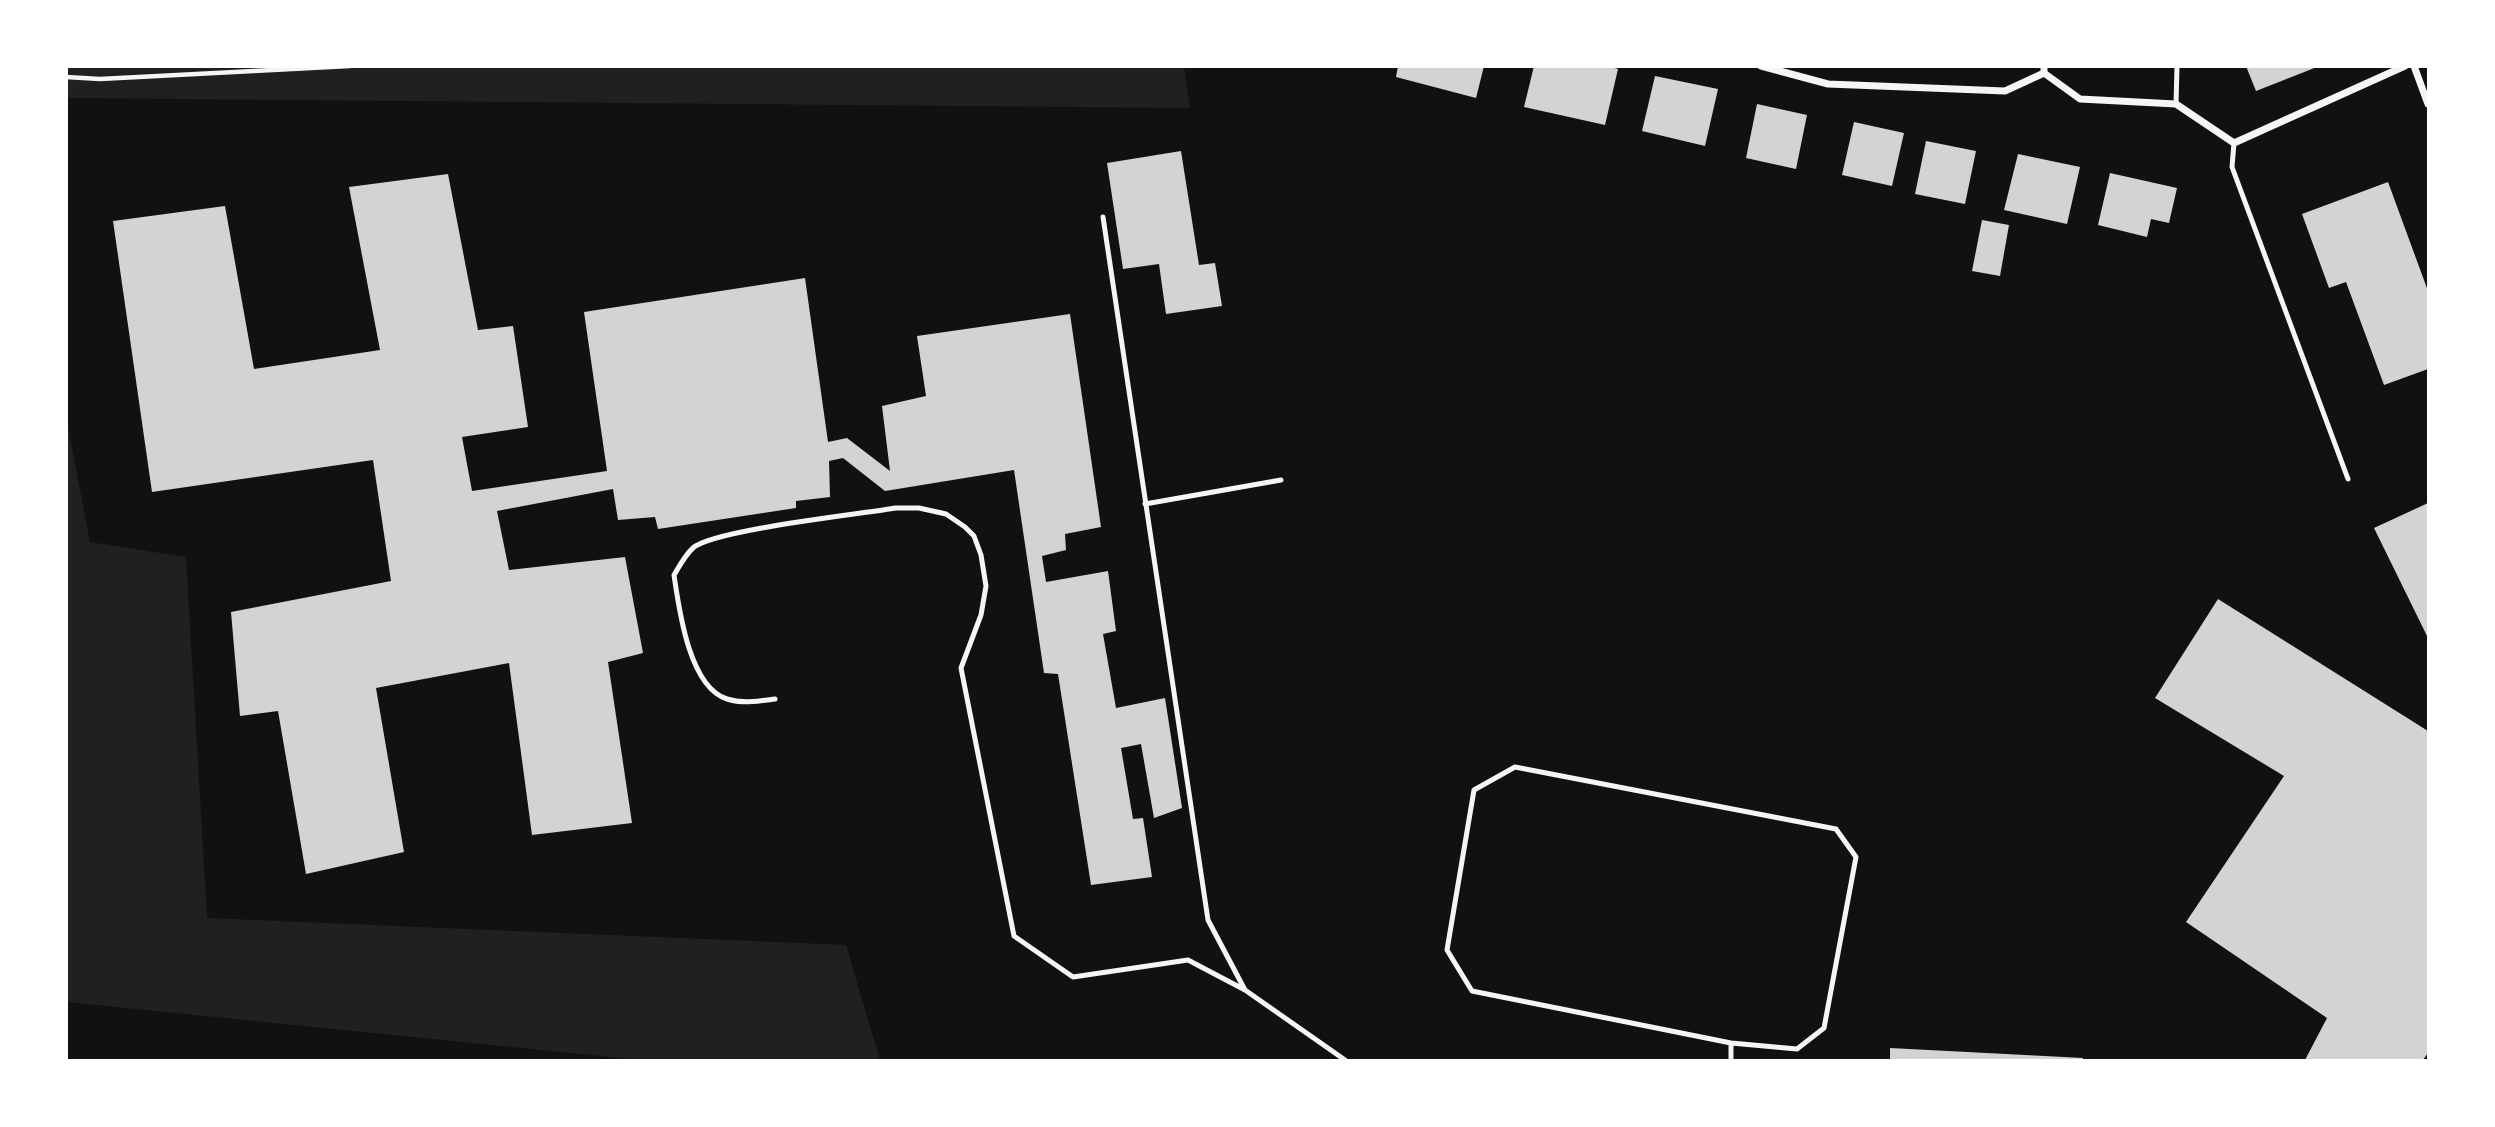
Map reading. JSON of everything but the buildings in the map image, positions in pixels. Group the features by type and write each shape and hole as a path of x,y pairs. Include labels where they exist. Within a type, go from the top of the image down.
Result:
{"street":[{"path":"1761,66 1828,84 2005,92 2044,70 2080,99 2176,104 2234,142 2405,66"},
{"path":"2414,66 2428,104"}],"lane":[{"path":"2176,104 2177,66"},
{"path":"2234,142 2232,167 2348,479"},
{"path":"1103,217 1208,920 1245,990"},
{"path":"1145,504 1281,480"},
{"path":"775,699 750,702 725,699 711,690 700,676 680,618 674,575 693,548 713,539 760,529 896,508 919,508 946,514 974,536 981,555 986,586 981,615 961,668 1014,936 1073,977 1188,960 1245,990 1345,1060"},
{"path":"1515,767 1836,829 1856,857 1824,1028 1797,1049 1731,1043 1472,991 1447,950 1474,790 1515,767"},
{"path":"1731,1043 1731,1060"}],"path":[{"path":"66,77 100,79 350,66"}],"shaded area":[{"path":"67,66 1184,66 1190,108 67,98"},
{"path":"66,416 90,542 186,557 207,918 846,945 880,1060 640,1060 67,1002"}]}
